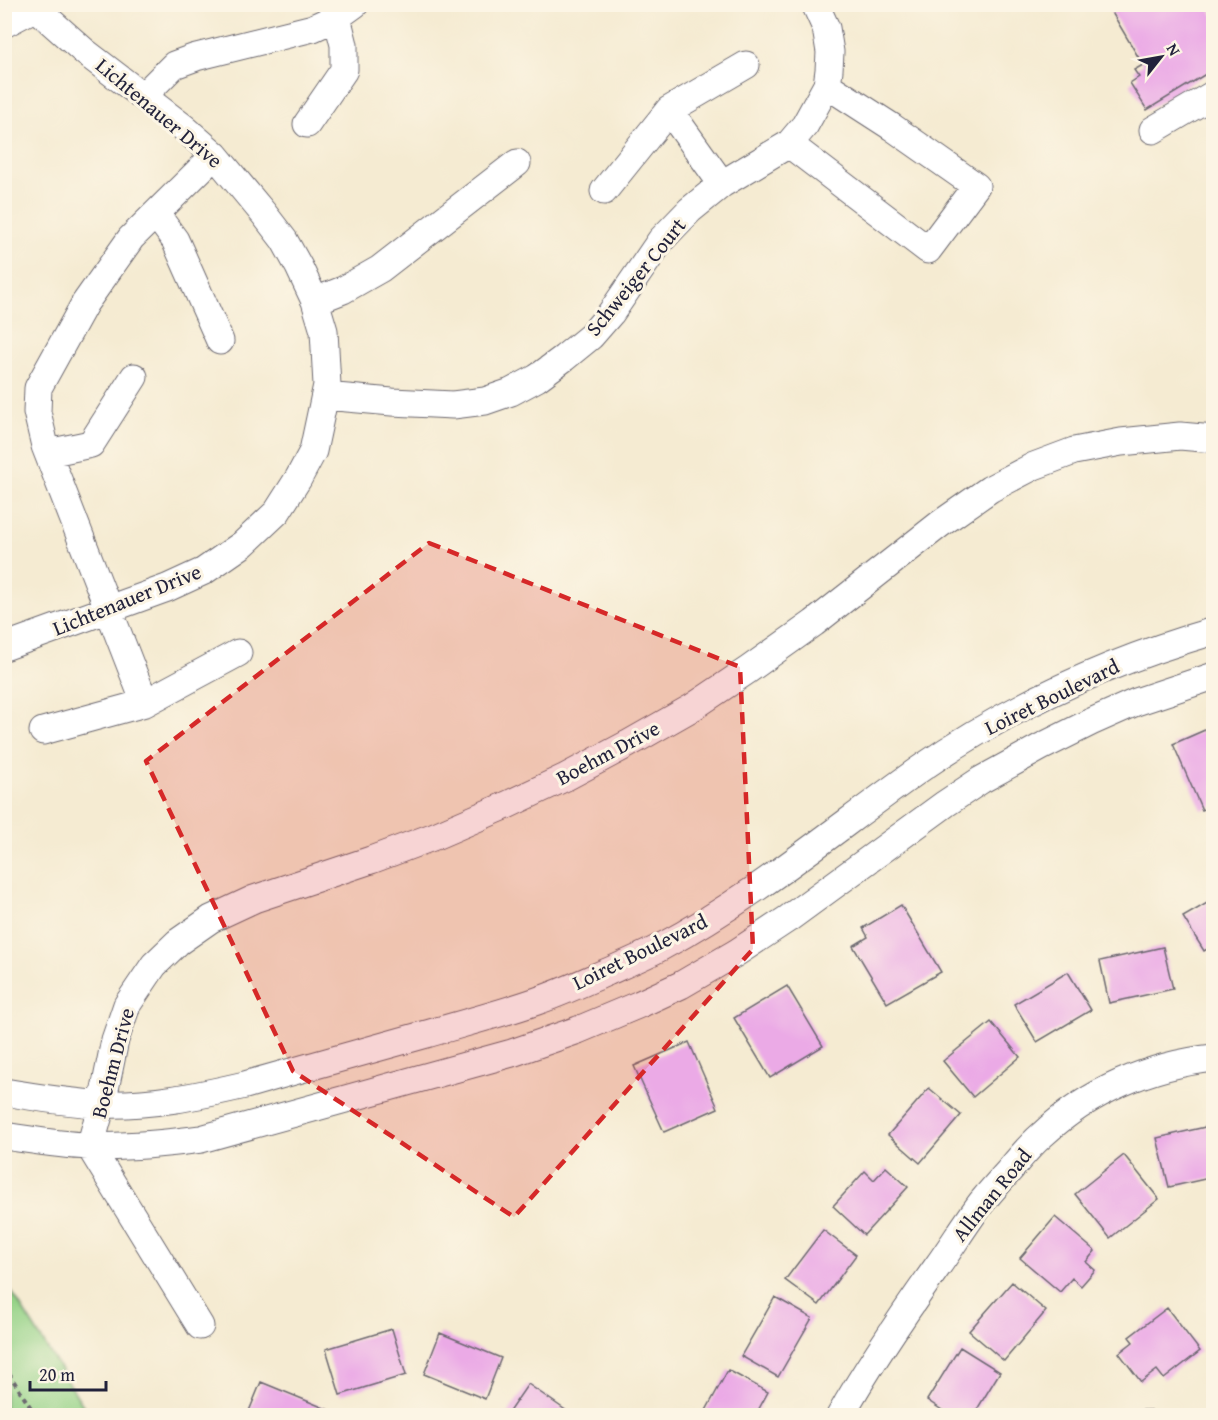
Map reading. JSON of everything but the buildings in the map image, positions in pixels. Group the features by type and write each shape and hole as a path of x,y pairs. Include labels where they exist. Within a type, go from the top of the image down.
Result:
{"street":[{"name":"Schweiger Court","path":"325,396 453,405 485,401 511,392 537,378 591,336 611,314 661,240 690,210 722,184 789,144 805,125 828,85 830,52 826,28 815,4"},
{"path":"4,24 33,6"},
{"name":"Lichtenauer Drive","path":"4,647 167,588 204,571 243,544 277,512 313,451 327,385 324,331 315,301 284,240 215,155 183,127 85,52 33,6"},
{"path":"143,96 174,65 196,57 313,28 346,11"},
{"path":"307,124 344,70 346,11"},
{"path":"604,191 669,110 746,65"},
{"path":"789,144 928,250 976,186 828,85"},
{"path":"1154,130 1214,94"},
{"path":"669,110 722,184"},
{"path":"145,703 48,453 37,412 38,388 85,303 131,238 215,155"},
{"path":"315,301 344,290 380,269 518,163"},
{"path":"156,214 175,240 220,341"},
{"path":"48,453 91,444 134,376"},
{"name":"Boehm Drive","path":"90,1147 102,1104 115,1041 127,1005 153,965 178,942 211,918 254,899 435,836 566,777 628,744 693,707 748,670 814,623 940,524 990,489 1034,466 1074,451 1121,442 1180,436 1214,439"},
{"name":"Loiret Boulevard","path":"4,1092 102,1104 152,1102 206,1095 538,1001 660,948 711,918 765,882 921,768 1022,708 1074,682 1120,663 1167,645 1214,631"},
{"path":"43,731 145,703 238,653"},
{"name":"Loiret Boulevard","path":"4,1136 90,1147 147,1146 201,1139 512,1053 578,1030 681,985 736,953 789,918 981,780 1091,722 1136,702 1214,676"},
{"path":"765,882 789,918"},
{"name":"Allman Road","path":"840,1416 894,1328 981,1204 1041,1135 1088,1100 1129,1079 1196,1060 1214,1058"},
{"path":"90,1147 200,1326"}],"path":[{"path":"4,1366 36,1416"}],"highlighted area":[{"path":"429,543 740,667 753,949 514,1217 293,1071 146,761"}],"green space":[{"path":"5,1281 89,1415 5,1415"}]}
